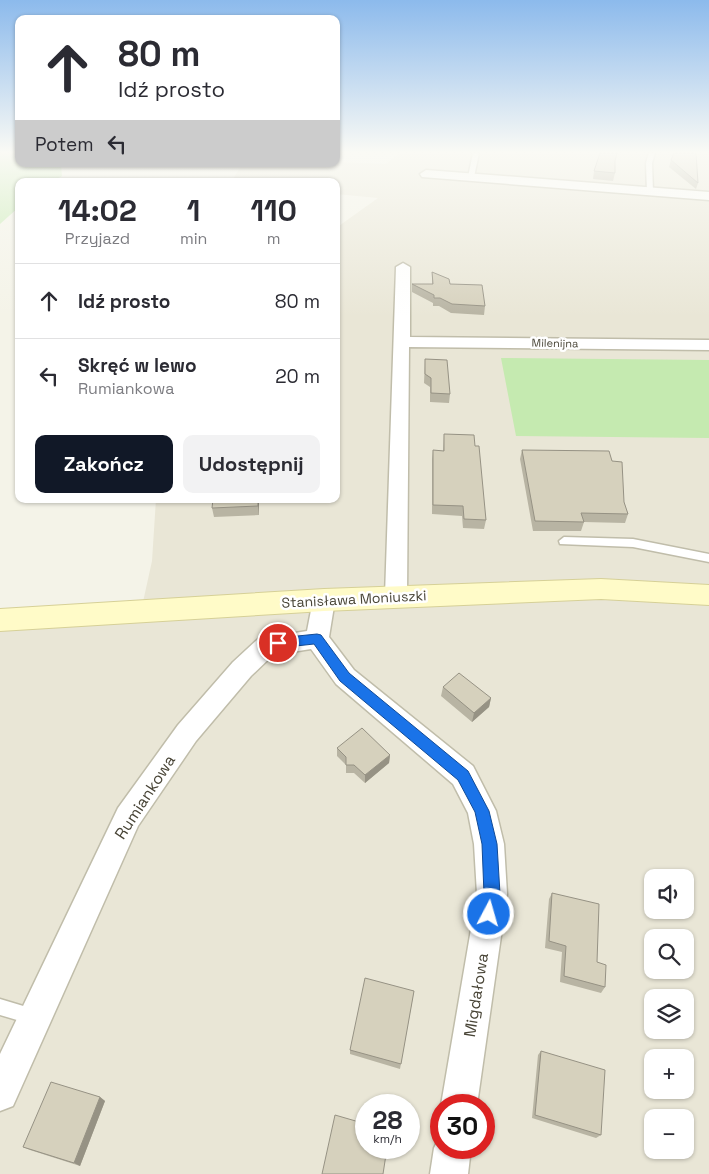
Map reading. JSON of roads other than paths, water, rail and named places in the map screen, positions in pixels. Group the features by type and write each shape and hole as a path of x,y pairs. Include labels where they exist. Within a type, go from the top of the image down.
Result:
{"main road":[{"name":"Stanisława Moniuszki","path":"0,620 396,596 601,589 709,595"}],"street":[{"path":"396,596 400,342 404,267"},
{"name":"Milenijna","path":"400,342 709,344"},
{"path":"317,639 324,600"},
{"name":"Migdałowa","path":"317,639 345,677 463,775 482,811 490,844 492,894 461,1094"},
{"name":"Rumiankowa","path":"0,1093 97,880 128,818 187,733 242,669 266,646 317,639"},
{"path":"449,1174 451,1159"}],"lane":[{"path":"564,540 633,543 709,558"},
{"path":"0,1007 35,1017"}]}
